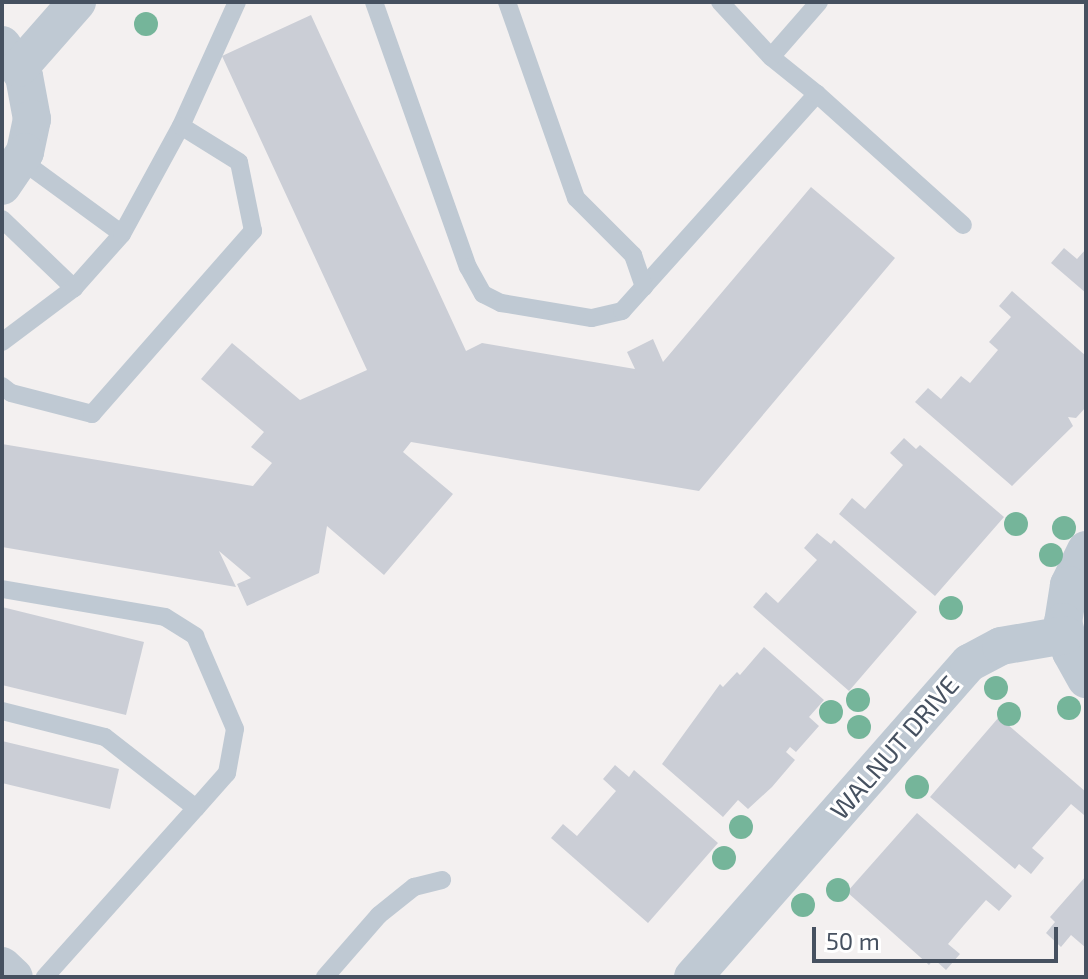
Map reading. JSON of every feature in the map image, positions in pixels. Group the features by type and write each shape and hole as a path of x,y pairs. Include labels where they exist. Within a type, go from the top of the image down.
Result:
{"street":[{"path":"12,173 32,119 11,56 77,2"},
{"path":"1086,550 1069,585 1065,635 1086,679"},
{"name":"WALNUT DRIVE","path":"693,977 962,670 1001,646 1065,635"},
{"path":"2,966 14,977"}],"lane":[{"path":"2,342 74,288 122,234 181,126 237,2"},
{"path":"374,2 468,267 483,294 501,303 592,318 622,311 817,94"},
{"path":"507,2 576,198 633,255 644,287"},
{"path":"720,2 771,57 817,94 963,225"},
{"path":"771,57 819,2"},
{"path":"2,386 11,393 92,414 253,231 239,162 181,126"},
{"path":"12,173 122,234"},
{"path":"2,219 74,288"},
{"path":"2,589 165,617 195,636 235,729 227,773 45,977"},
{"path":"2,711 105,737 196,808"},
{"path":"325,977 379,915 414,887 442,880"}],"building":[{"path":"311,15 466,351 482,343 635,369 627,352 653,339 663,362 811,187 895,258 699,491 411,442 403,452 453,494 384,575 327,526 319,573 247,606 237,584 251,578 219,551 236,587 2,547 2,444 253,486 272,463 251,447 264,432 201,379 232,343 300,400 367,370 222,56"},
{"path":"1064,248 1077,259 1086,249 1086,293 1051,263"},
{"path":"1012,291 1086,356 1086,407 1076,418 1068,417 1073,426 1012,486 915,402 928,388 941,399 961,376 970,383 998,350 989,342 1011,317 999,306"},
{"path":"904,438 916,449 920,445 1004,517 935,596 839,514 852,498 865,509 903,465 890,453"},
{"path":"817,533 831,544 834,540 917,612 849,691 753,607 766,592 778,603 817,560 804,548"},
{"path":"2,607 144,642 126,715 2,685"},
{"path":"764,647 824,700 809,717 819,726 796,752 790,747 786,752 795,760 772,787 748,809 738,800 723,817 662,764 720,684 723,687 737,672 740,675"},
{"path":"999,717 1086,792 1084,815 1071,804 1032,848 1044,858 1031,874 1019,864 1015,869 930,797"},
{"path":"2,741 119,769 110,809 2,783"},
{"path":"615,765 629,777 634,770 718,843 648,923 551,838 563,824 577,836 616,791 603,779"},
{"path":"917,813 1012,896 999,911 986,900 948,944 960,954 946,970 934,959 929,965 847,892"},
{"path":"1086,876 1086,948 1071,935 1061,947 1046,933 1055,922 1050,917"}]}
